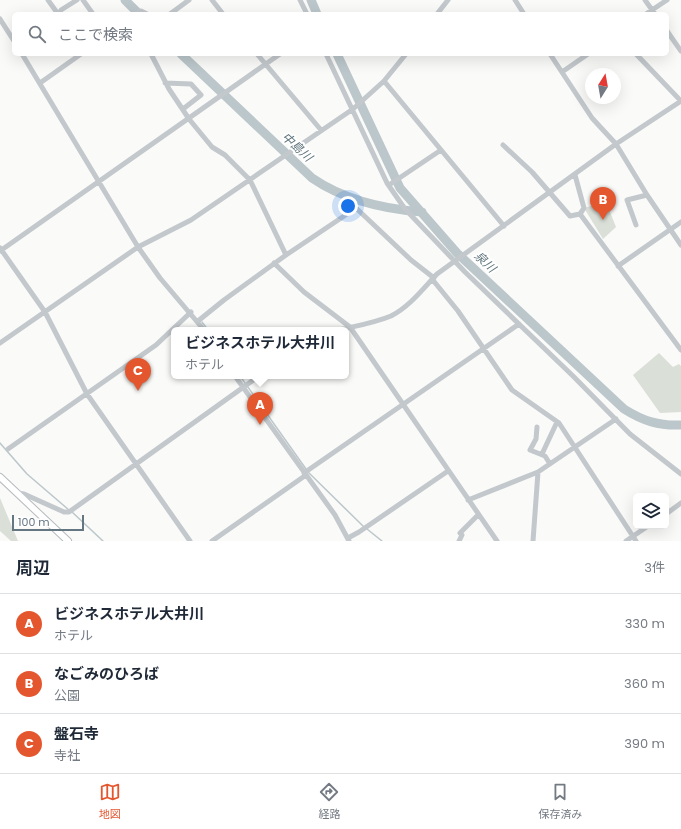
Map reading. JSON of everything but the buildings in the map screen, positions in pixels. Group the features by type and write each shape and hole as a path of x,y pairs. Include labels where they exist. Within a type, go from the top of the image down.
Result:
{"main road":[{"path":"0,477 68,541"}],"street":[{"path":"48,0 57,12"},
{"path":"60,12 60,10 77,0"},
{"path":"83,0 92,12"},
{"path":"173,12 190,0"},
{"path":"212,0 222,12"},
{"path":"300,0 306,12"},
{"path":"439,12 448,0"},
{"path":"515,0 523,12"},
{"path":"645,0 654,12 667,0"},
{"path":"0,19 12,38"},
{"path":"669,34 681,51"},
{"path":"23,56 138,247 160,278 191,312 202,327"},
{"path":"40,83 78,56"},
{"path":"152,56 165,83 189,119 212,146 225,156 250,180 286,255"},
{"path":"259,56 321,130"},
{"path":"190,541 86,394 45,312 1,250 220,98 277,56"},
{"path":"327,56 389,185 405,209 455,262 630,434 681,474"},
{"path":"0,343 138,247 191,220 353,109 384,82 404,56"},
{"path":"551,56 592,118 616,144 647,195 681,244"},
{"path":"562,72 585,56"},
{"path":"350,327 379,320 392,315 421,292 433,279 476,246 616,144 681,101 638,56"},
{"path":"384,82 504,226"},
{"path":"165,83 191,84 201,95 183,109"},
{"path":"503,145 532,172 549,194 570,216 580,214 584,208 574,175"},
{"path":"389,185 440,150"},
{"path":"636,225 628,200 647,195"},
{"path":"198,322 224,300 274,263 356,208 433,279 512,390 557,422 634,539"},
{"path":"580,214 681,350"},
{"path":"618,266 681,222"},
{"path":"274,263 304,292 350,327 497,541"},
{"path":"175,327 191,312"},
{"path":"212,541 310,469 519,324"},
{"path":"8,449 156,345 171,331"},
{"path":"237,379 335,515 348,540 448,471"},
{"path":"17,493 24,494 64,512 71,511 255,379"},
{"path":"468,500 538,472 616,419"},
{"path":"542,454 557,422"},
{"path":"537,426 536,439 530,450 542,454 550,464"},
{"path":"534,541 538,472"},
{"path":"669,512 681,503"},
{"path":"459,541 462,535 460,533 478,515"},
{"path":"626,541 634,539 645,529"}],"shaded area":[{"path":"606,202 616,227 603,239 584,208"},
{"path":"659,353 673,367 679,364 681,366 681,412 660,413 633,375"},
{"path":"0,498 18,541 11,541 0,531"}],"waterway":[{"name":"中島川","path":"125,0 137,12"},
{"name":"泉川","path":"311,0 316,12"},
{"name":"中島川","path":"183,56 312,178 324,186 351,198 379,206 422,212"},
{"name":"泉川","path":"338,56 400,188 457,253 624,409 638,417 658,424 681,425"},
{"path":"202,322 206,327"},
{"path":"242,379 306,469"},
{"path":"0,443 27,474 69,510"},
{"path":"308,472 364,527"},
{"path":"72,512 103,541"},
{"path":"367,529 382,541"}],"place":[{"name":"なごみのひろば","path":"603,220"},
{"name":"盤石寺","path":"138,391"},
{"name":"ビジネスホテル大井川","path":"260,425"}]}
